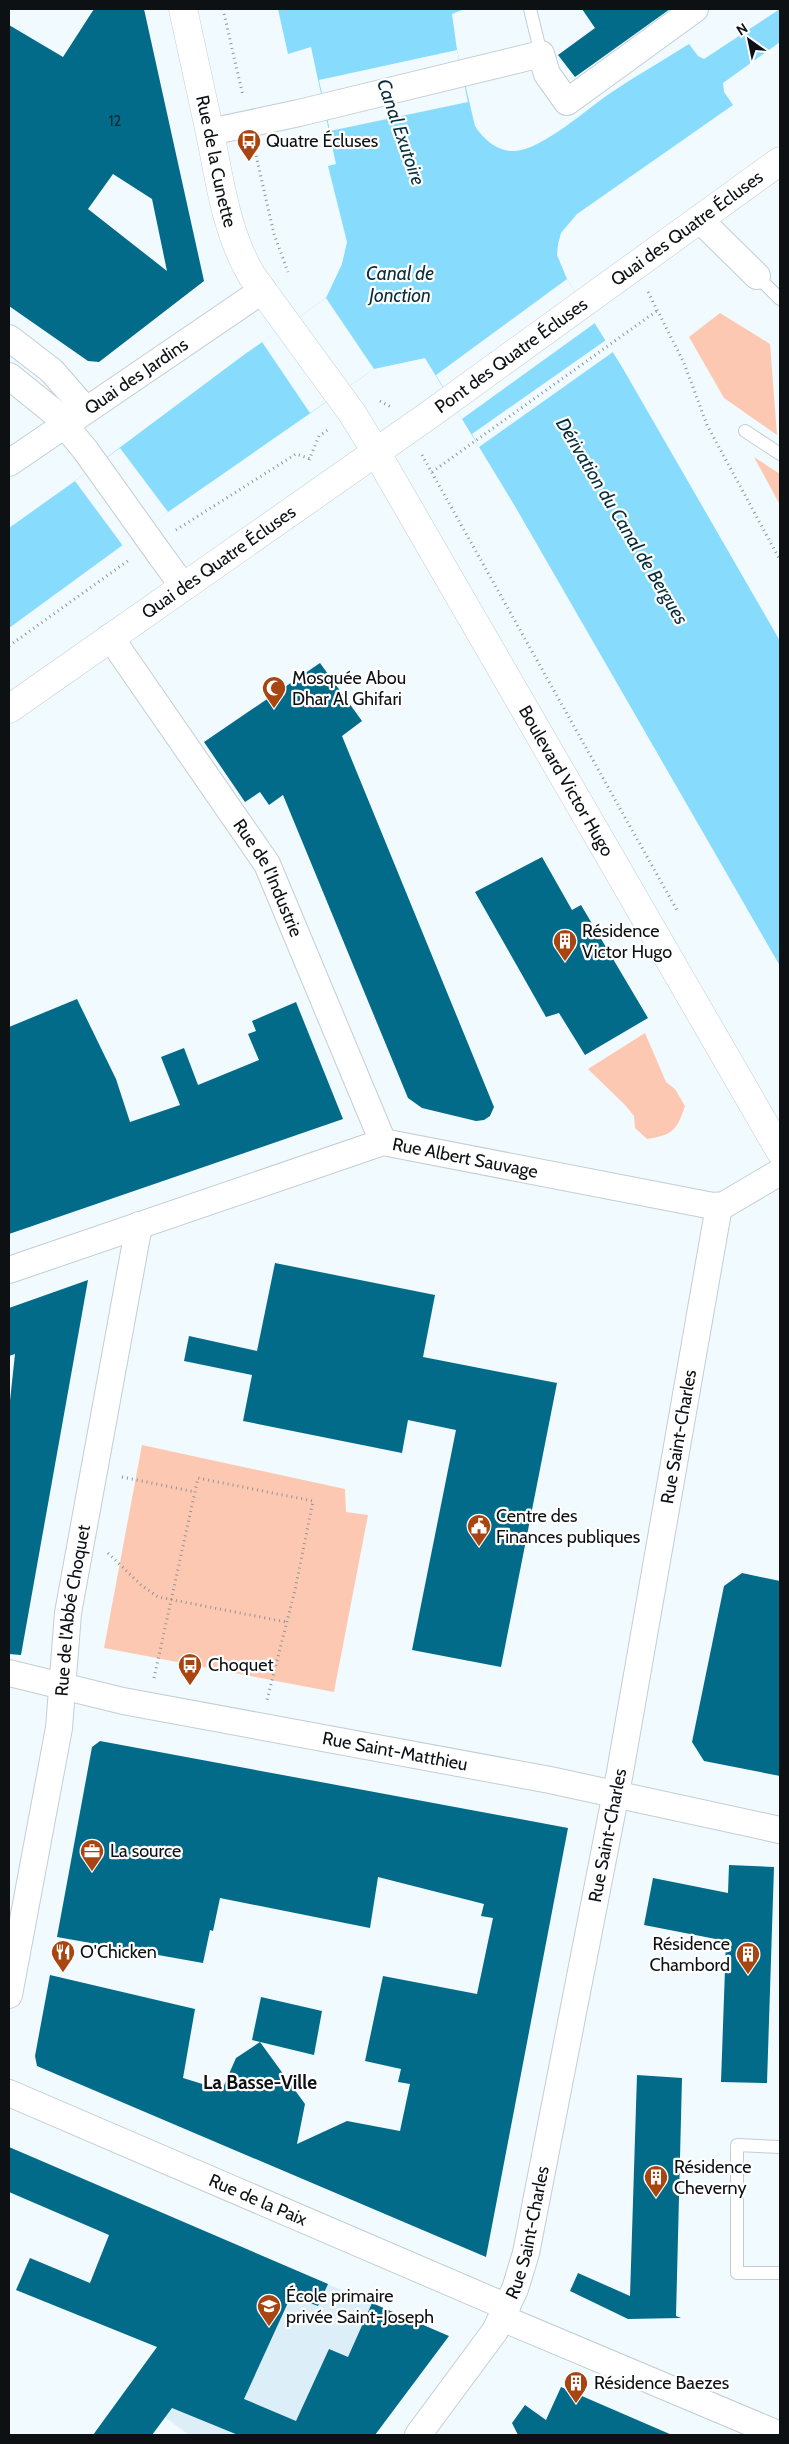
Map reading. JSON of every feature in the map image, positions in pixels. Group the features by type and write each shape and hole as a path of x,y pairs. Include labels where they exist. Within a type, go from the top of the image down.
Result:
{"main road":[{"name":"Rue de la Cunette","path":"183,9 223,202 242,259 268,298 352,413"},
{"name":"Quai des Quatre Écluses","path":"592,296 780,161"},
{"name":"Pont des Quatre Écluses","path":"429,414 592,296"},
{"name":"Boulevard Victor Hugo","path":"352,413 780,1150"},
{"name":"Quai des Quatre Écluses","path":"9,708 429,414"}],"street":[{"path":"210,132 299,113 541,54 547,74 567,102 696,9"},
{"path":"699,220 757,276"},
{"name":"Quai des Jardins","path":"9,463 76,417 268,298"},
{"path":"9,338 52,371 76,417 86,451 183,586"},
{"path":"9,376 42,401 76,417"},
{"name":"Rue de l'Industrie","path":"110,637 268,864 383,1142"},
{"name":"Rue Albert Sauvage","path":"9,1270 383,1142 656,1197 719,1206"},
{"path":"719,1206 729,1203 780,1172"},
{"name":"Rue Saint-Charles","path":"418,2435 487,2343 505,2313 526,2254 616,1794 719,1206"},
{"name":"Rue de l'Abbé Choquet","path":"9,1995 58,1736 65,1636 139,1225"},
{"name":"Rue Saint-Matthieu","path":"9,1673 148,1706 616,1794 780,1830"},
{"name":"Rue de la Paix","path":"9,2093 780,2435"}],"lane":[{"path":"530,9 541,54"},
{"path":"757,276 780,299"},
{"path":"746,431 780,454"},
{"path":"780,2147 738,2145 737,2273 780,2273"}],"path":[{"path":"223,9 274,234 288,273"},
{"path":"646,288 684,364 707,424 780,560"},
{"path":"432,472 658,310"},
{"path":"418,449 680,915"},
{"path":"94,1472 195,1492"},
{"path":"148,1706 198,1478 313,1501 270,1685 262,1728"},
{"path":"81,1541 101,1546 141,1585 158,1597 286,1622"}],"shaded area":[{"path":"720,313 770,344 777,435 724,398 689,337"},
{"path":"754,457 780,474 780,505"},
{"path":"645,1033 666,1082 675,1089 685,1106 673,1130 663,1136 647,1139 635,1128 634,1116 625,1105 588,1069"},
{"path":"142,1445 345,1489 346,1512 368,1515 334,1692 104,1648"},
{"name":"École primaire privée Saint-Joseph","path":"246,2249 372,2303 325,2415 310,2435 189,2435 165,2417"}],"water":[{"path":"278,9 464,9 452,14 457,50 475,126 492,144 509,151 515,151 538,144 565,127 612,92 689,44 698,56 704,59 780,9 780,42 723,83 724,92 733,105 577,214 561,233 557,255 567,279 622,367 780,641 780,966 516,508 425,358 374,369 168,512 9,628 9,528 245,354 326,298 342,264 347,242 328,166 336,164 311,47 288,54"}],"pier":[{"path":"457,50 468,102 330,131 319,80"},
{"path":"567,279 595,323 462,419 436,375"},
{"path":"326,298 374,369 310,413 262,342"},
{"path":"606,340 613,352 479,447 472,434"},
{"path":"120,448 168,512 123,546 75,481"}],"building":[{"path":"94,9 144,9 204,281 99,362 88,361 9,306 9,25 63,57","holes":["113,174 152,199 167,271 88,209"]},
{"path":"582,9 670,9 575,77 558,55 595,28"},
{"path":"320,663 362,721 342,736 494,1107 490,1116 484,1120 476,1121 422,1108 408,1098 283,795 269,805 260,792 245,802 204,742"},
{"name":"Résidence Victor Hugo","path":"542,857 572,910 581,905 648,1018 585,1055 559,1013 546,1017 475,892"},
{"path":"77,999 116,1079 130,1122 180,1105 161,1057 184,1048 198,1085 259,1060 248,1034 256,1031 252,1021 296,1002 343,1119 9,1234 9,1027"},
{"name":"Centre des Finances publiques","path":"275,1263 435,1295 423,1357 557,1383 501,1667 412,1650 456,1430 408,1420 402,1453 243,1421 252,1375 184,1361 189,1336 257,1351"},
{"path":"88,1280 21,1655 9,1654 9,1410 15,1354 9,1356 9,1308"},
{"path":"742,1573 780,1581 780,1776 704,1761 692,1742 724,1586"},
{"path":"100,1741 568,1828 486,2257 37,2066 35,2056 50,1975 195,2009 183,2078 222,2090 236,2058 260,2042 305,2104 297,2144 347,2121 400,2131 410,2084 398,2082 401,2069 365,2061 383,1976 477,1994 493,1918 481,1916 484,1904 378,1877 370,1928 220,1898 213,1931 210,1930 203,1963 57,1937 92,1747"},
{"name":"Résidence Chambord","path":"729,1865 774,1867 767,2083 721,2082 726,1941 644,1925 653,1878 728,1893"},
{"path":"261,1997 322,2011 314,2055 252,2040"},
{"name":"Résidence Cheverny","path":"637,2075 682,2078 676,2316 681,2318 628,2319 570,2291 578,2273 630,2296"},
{"path":"9,2147 328,2284 318,2306 291,2296 244,2399 296,2421 329,2349 348,2357 372,2303 449,2336 375,2435 238,2435 172,2408 152,2435 93,2435 157,2347 16,2290 30,2258 90,2283 109,2235 9,2192"},
{"name":"Résidence Baezes","path":"561,2387 672,2435 518,2435 512,2423 525,2405 546,2420"}],"place":[{"name":"Quatre Écluses","path":"249,162"},
{"name":"Mosquée Abou Dhar Al Ghifari","path":"274,709"},
{"name":"Résidence Victor Hugo","path":"565,962"},
{"name":"Centre des Finances publiques","path":"479,1547"},
{"name":"Choquet","path":"190,1686"},
{"name":"La source","path":"92,1872"},
{"name":"O'Chicken","path":"63,1973"},
{"name":"Résidence Chambord","path":"748,1975"},
{"name":"Résidence Cheverny","path":"656,2198"},
{"name":"École primaire privée Saint-Joseph","path":"269,2327"},
{"name":"Résidence Baezes","path":"576,2404"}],"district":[{"name":"La Basse-Ville","path":"260,2082"}],"water label":[{"name":"Canal Exutoire","path":"401,132"},
{"name":"Canal de Jonction","path":"400,284"},
{"name":"Dérivation du Canal de Bergues","path":"622,521"}]}
